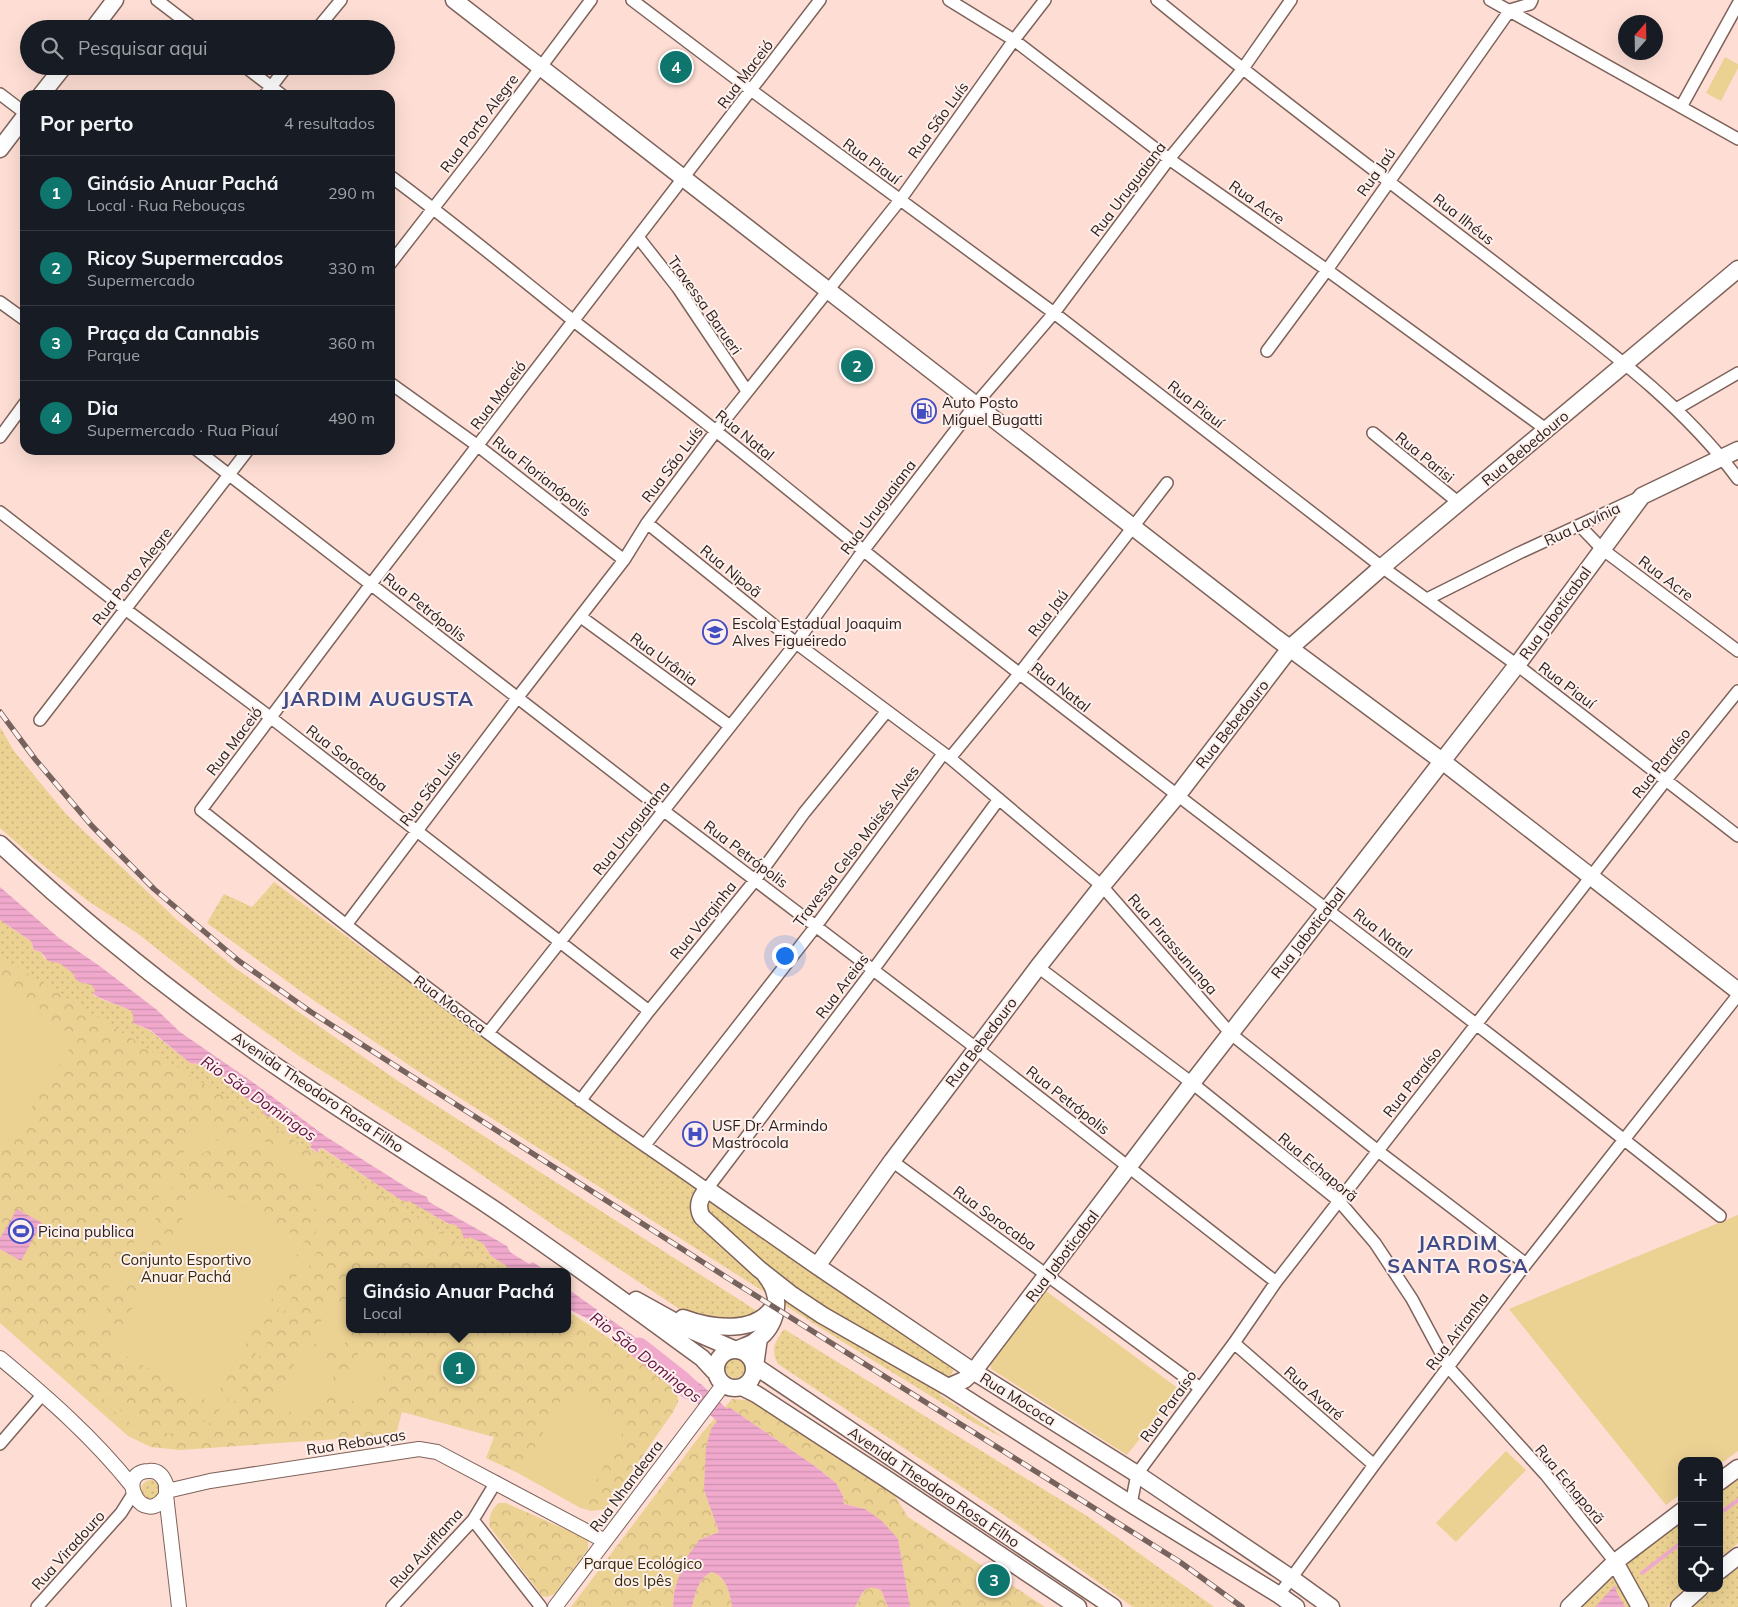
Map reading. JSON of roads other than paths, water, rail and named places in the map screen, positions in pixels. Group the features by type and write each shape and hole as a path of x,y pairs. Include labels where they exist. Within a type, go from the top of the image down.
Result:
{"main road":[{"path":"100,20 115,0"},
{"path":"454,0 975,405 1291,648 1442,761 1738,993"},
{"path":"45,90 57,75"},
{"path":"0,148 20,121"},
{"name":"Rua Bebedouro","path":"817,1266 892,1161 1038,967 1177,796 1291,648 1382,567 1738,269"},
{"name":"Rua Lavínia","path":"1642,496 1738,450"},
{"name":"Rua Jaboticabal","path":"974,1372 1192,1083 1517,665 1642,496"},
{"name":"Avenida Theodoro Rosa Filho","path":"0,844 54,894 156,977 276,1065 492,1208 592,1277 702,1358 718,1383"},
{"name":"Avenida Theodoro Rosa Filho","path":"0,857 54,894"},
{"name":"Rua Mococa","path":"1296,1607 948,1387 822,1314 792,1294 759,1269 702,1217 698,1204 707,1189 974,1372 1137,1474 1331,1607"},
{"path":"759,1269 769,1280 776,1308 759,1338 754,1375 750,1382 742,1387 732,1388 718,1383 716,1363 720,1356 727,1351 736,1350 759,1338"},
{"name":"Avenida Theodoro Rosa Filho","path":"592,1277 690,1330 736,1350"},
{"path":"648,1306 690,1321 712,1325 743,1326 754,1323 776,1308 822,1314"},
{"path":"736,1350 752,1358 755,1366"},
{"name":"Avenida Theodoro Rosa Filho","path":"755,1366 1113,1607"},
{"path":"948,1387 964,1380 974,1372"},
{"name":"Avenida Theodoro Rosa Filho","path":"742,1387 756,1394 935,1511 1078,1607"},
{"path":"1723,1479 1738,1468"},
{"path":"935,1511 947,1494"},
{"path":"1569,1607 1615,1562 1678,1514"},
{"path":"986,1546 996,1529"},
{"path":"1723,1568 1738,1556"},
{"path":"1615,1562 1639,1607"},
{"path":"1680,1607 1696,1592"}],"street":[{"path":"157,0 183,20"},
{"path":"324,20 341,0"},
{"name":"Rua Porto Alegre","path":"395,257 481,147 591,0"},
{"name":"Rua Piauí","path":"632,0 1054,313 1382,567 1517,665 1738,836"},
{"name":"Rua Maceió","path":"201,810 371,584 820,0"},
{"name":"Rua Acre","path":"949,0 1014,40 1169,159 1327,270 1548,430"},
{"name":"Rua São Luís","path":"346,925 624,560 647,523 716,431 900,200 1014,40 1045,0"},
{"name":"Rua Ilhéus","path":"1157,0 1242,70 1389,180 1624,363 1676,410 1722,457 1738,479"},
{"name":"Rua Uruguaiana","path":"488,1033 796,643 863,551 975,405 1054,313 1169,159 1242,70 1291,0"},
{"path":"1490,0 1681,106 1738,140"},
{"path":"1510,10 1530,4 1532,0"},
{"path":"1681,106 1738,4"},
{"name":"Rua Jaú","path":"1267,351 1327,270 1510,10"},
{"path":"253,75 267,90"},
{"path":"269,90 280,75"},
{"path":"0,94 20,110"},
{"name":"Rua Natal","path":"395,180 716,431 863,551 1019,674 1177,796 1327,908 1720,1216"},
{"name":"Travessa Barueri","path":"638,237 678,288 747,391"},
{"path":"0,302 20,316"},
{"path":"1676,410 1738,373"},
{"name":"Rua Florianópolis","path":"395,387 478,446 624,560"},
{"path":"0,437 20,410"},
{"name":"Rua Parisi","path":"1373,433 1459,503"},
{"name":"Rua Petrópolis","path":"203,455 664,811 756,879 976,1048 1276,1282"},
{"name":"Rua Porto Alegre","path":"40,720 244,455"},
{"name":"Rua Jaú","path":"947,756 1019,674 1167,483"},
{"name":"Rua Lavínia","path":"1427,599 1519,553 1642,496"},
{"name":"Rua Sorocaba","path":"0,512 125,609 270,717 649,1011"},
{"name":"Rua Nipoã","path":"647,523 796,643"},
{"name":"Rua Acre","path":"1580,526 1602,549 1738,651"},
{"name":"Rua Urânia","path":"581,616 730,726"},
{"name":"Rua Pirassununga","path":"796,643 947,756 1102,886 1231,1034 1378,1152 1526,1264"},
{"name":"Rua Paraíso","path":"1131,1504 1137,1474 1234,1343 1276,1282 1738,690"},
{"name":"Rua Varginha","path":"580,1101 649,1011 756,879 804,813 887,711"},
{"name":"Travessa Celso Moisés Alves","path":"645,1145 947,756"},
{"name":"Rua Areias","path":"707,1189 873,970 998,799"},
{"name":"Rua Mococa","path":"201,810 346,925 488,1033 580,1101 707,1189"},
{"name":"Rua Echaporã","path":"1038,967 1192,1083 1339,1201 1375,1243 1412,1300 1449,1368 1546,1475 1615,1562"},
{"name":"Rua Ariranha","path":"1279,1595 1374,1465 1526,1264 1625,1140 1738,993"},
{"name":"Rua Sorocaba","path":"892,1161 1200,1388"},
{"name":"Rua Avaré","path":"1234,1343 1374,1465"},
{"path":"0,1358 43,1394 112,1461 170,1528"},
{"name":"Rua Nhandeara","path":"555,1607 692,1425 718,1383"},
{"path":"0,1444 43,1394"},
{"name":"Rua Rebouças","path":"166,1493 210,1481 419,1449 437,1452 606,1541"},
{"name":"Rua Rebouças","path":"139,1493 148,1471 159,1473 163,1477 210,1481"},
{"path":"163,1477 166,1484 181,1605"},
{"name":"Rua Auriflama","path":"392,1607 472,1520 496,1482"},
{"path":"139,1493 159,1503 166,1493"},
{"name":"Rua Viradouro","path":"37,1607 139,1493"},
{"path":"472,1520 541,1607"}],"water":[{"path":"0,887 59,938 157,1010 180,1032 254,1083 325,1136 411,1190 427,1197 429,1202 507,1246 510,1252 529,1264 533,1262 541,1268 510,1268 491,1256 483,1243 469,1237 464,1239 458,1226 449,1224 409,1201 401,1200 322,1148 319,1149 318,1153 310,1147 312,1145 294,1126 265,1115 258,1104 244,1097 231,1081 199,1064 190,1063 150,1030 133,1023 133,1012 93,994 95,991 92,985 79,982 73,973 59,963 48,961 41,952 34,950 31,941 0,920"},
{"name":"Picina publica","path":"17,1209 42,1223 21,1261 0,1249 0,1238"},
{"path":"571,1291 702,1385 727,1409 729,1407 816,1467 836,1483 843,1496 844,1504 865,1509 882,1521 898,1539 910,1607 888,1607 881,1590 871,1587 864,1591 855,1607 732,1607 724,1581 711,1572 700,1583 692,1607 673,1607 674,1592 684,1561 699,1540 719,1532 704,1490 706,1447 711,1429 717,1421 691,1398 688,1392 667,1369 626,1346 615,1332 571,1310"},
{"path":"1615,1585 1625,1607 1595,1607"}],"waterway":[{"name":"Rio São Domingos","path":"639,1348 689,1389"},
{"path":"1723,1511 1738,1500"},
{"path":"1642,1573 1678,1545"}],"railway":[{"path":"0,712 35,759 92,826 154,889 239,961 311,1012 726,1277 1180,1562 1242,1607"}],"place":[{"name":"Dia","path":"676,67"},
{"name":"Ricoy Supermercados","path":"857,366"},
{"name":"Auto Posto Miguel Bugatti","path":"924,411"},
{"name":"Escola Estadual Joaquim Alves Figueiredo","path":"715,632"},
{"name":"USF Dr. Armindo Mastrocola","path":"695,1134"},
{"name":"Picina publica","path":"21,1231"},
{"name":"Ginásio Anuar Pachá","path":"459,1368"},
{"name":"Praça da Cannabis","path":"994,1580"}],"district":[{"name":"JARDIM AUGUSTA","path":"378,698"},
{"name":"JARDIM SANTA ROSA","path":"1458,1254"}],"park label":[{"name":"Conjunto Esportivo Anuar Pachá","path":"186,1268"},
{"name":"Parque Ecológico dos Ipês","path":"643,1572"}]}
